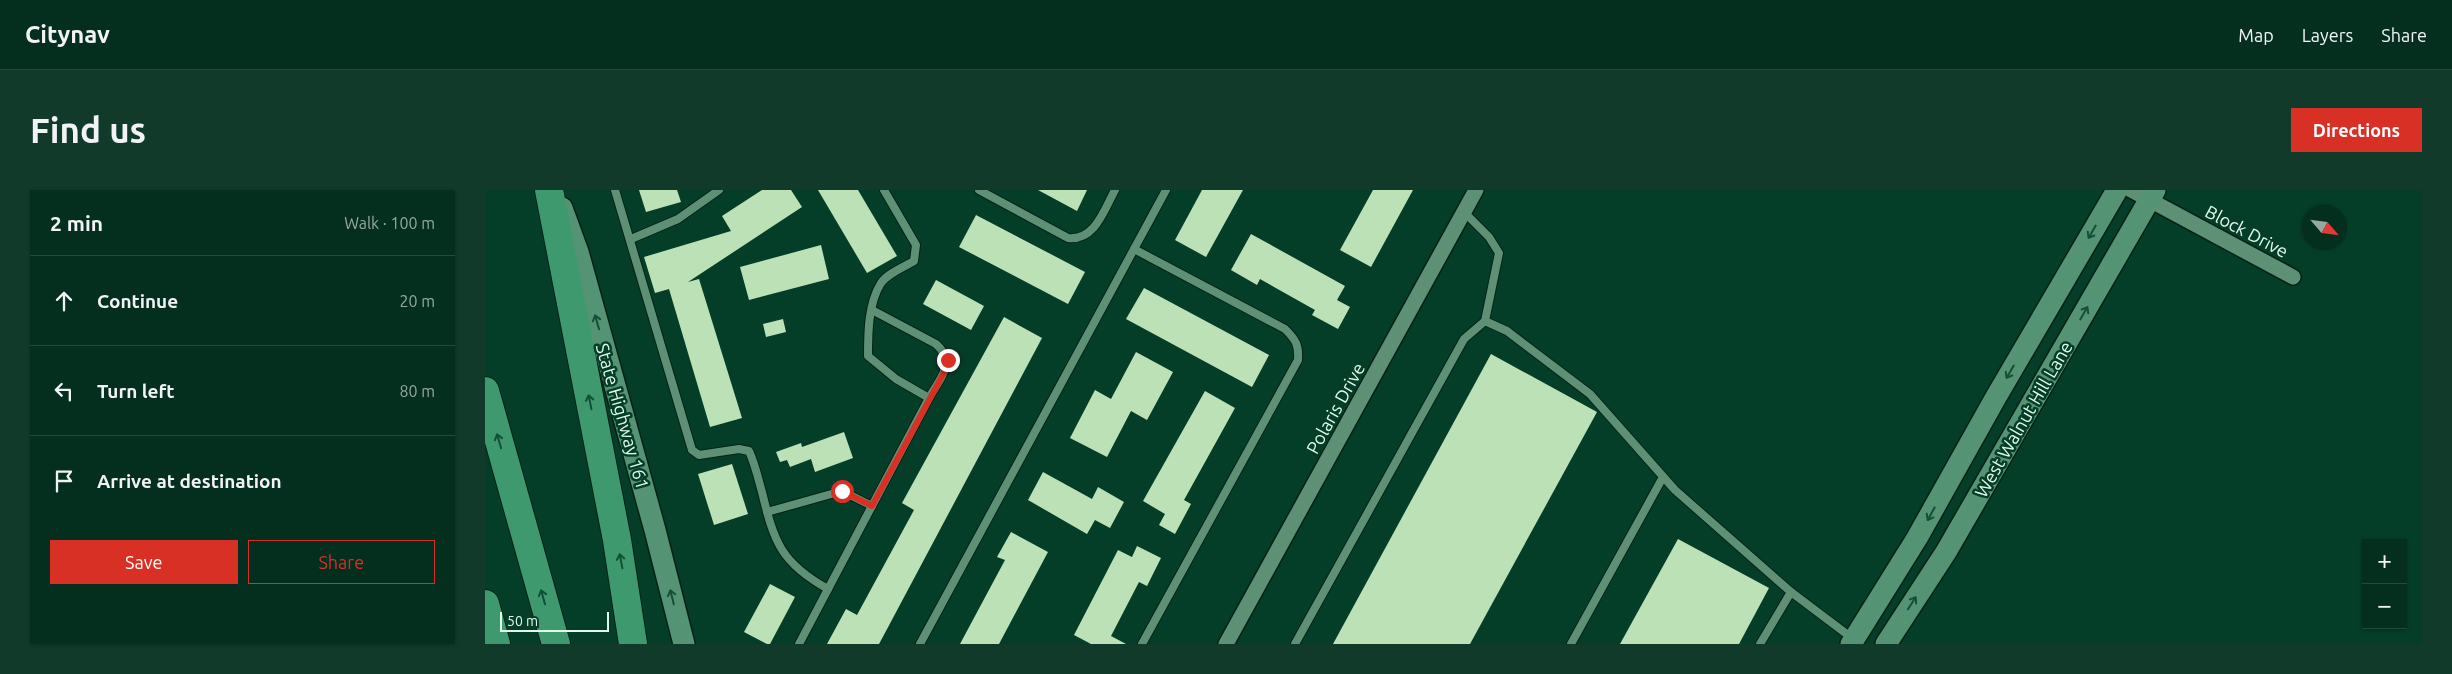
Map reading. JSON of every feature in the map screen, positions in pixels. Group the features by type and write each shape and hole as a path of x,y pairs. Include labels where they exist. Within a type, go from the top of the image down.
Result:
{"highway":[{"path":"549,190 620,558 633,644"},
{"path":"485,391 556,644"},
{"path":"485,604 496,644"}],"main road":[{"name":"State Highway 161","path":"556,190 580,262 655,530 684,644"},
{"name":"West Walnut Hill Lane","path":"1855,642 2117,190"},
{"name":"West Walnut Hill Lane","path":"1885,644 1946,552 2145,193"}],"street":[{"name":"Polaris Drive","path":"1226,644 1476,190"},
{"name":"Block Drive","path":"2145,193 2293,277"}],"lane":[{"path":"615,190 631,240 687,441 692,450 699,455 739,449 749,451 754,461 767,512 780,549 805,576 828,590"},
{"path":"631,240 678,219 719,190"},
{"path":"884,190 916,245 917,253 914,261 882,282 872,310 868,333 868,356 896,379 929,398"},
{"path":"979,190 1068,238 1076,239 1083,237 1092,230 1115,190"},
{"path":"919,644 1166,190"},
{"path":"1295,644 1464,339 1485,321 1499,253 1489,237 1464,212"},
{"path":"1134,249 1285,329 1298,343 1299,351 1298,360 1142,644"},
{"path":"799,644 947,367 948,360 945,352 936,344 872,310"},
{"path":"1485,321 1507,331 1590,394 1675,490 1791,592 1855,642"},
{"path":"1571,644 1663,477"},
{"path":"767,512 842,491 872,506"},
{"path":"1760,644 1791,592"}],"building":[{"path":"639,190 677,190 681,202 646,212"},
{"path":"762,190 791,190 802,207 688,282 699,279 742,418 710,427 669,289 655,293 644,257 731,231 722,216"},
{"path":"818,190 858,190 897,256 867,273"},
{"path":"1038,190 1087,190 1077,211"},
{"path":"1202,190 1243,190 1206,257 1175,240"},
{"path":"1373,190 1413,190 1371,267 1340,250"},
{"path":"976,215 1085,272 1068,304 959,247"},
{"path":"1251,234 1345,286 1337,300 1350,307 1338,329 1312,315 1315,310 1260,279 1257,285 1231,270"},
{"path":"821,245 829,279 749,300 740,267"},
{"path":"936,280 984,306 971,330 923,304"},
{"path":"1144,288 1269,355 1252,387 1126,319"},
{"path":"1004,317 1042,338 879,644 827,644 846,609 857,615 914,510 902,503"},
{"path":"783,319 786,332 766,337 763,324"},
{"path":"1136,352 1173,372 1147,420 1131,411 1107,457 1070,438 1095,390 1111,399"},
{"path":"1491,354 1597,412 1470,644 1333,644"},
{"path":"1205,391 1235,408 1184,500 1191,504 1175,534 1159,525 1165,514 1143,501"},
{"path":"844,432 853,458 815,472 811,459 790,467 787,460 780,462 776,452 801,443 802,447"},
{"path":"732,464 748,514 714,525 698,474"},
{"path":"1043,472 1092,499 1098,487 1124,502 1110,528 1095,520 1087,534 1028,500"},
{"path":"1011,532 1048,552 999,644 960,644 1005,560 997,557"},
{"path":"1678,539 1769,588 1739,644 1620,644"},
{"path":"1137,546 1161,558 1147,586 1139,582 1111,636 1126,644 1091,644 1074,635 1118,550 1132,557"},
{"path":"770,584 795,597 770,644 767,644 744,632"}],"route":[{"path":"842,491 872,506 947,367 948,360"}]}
